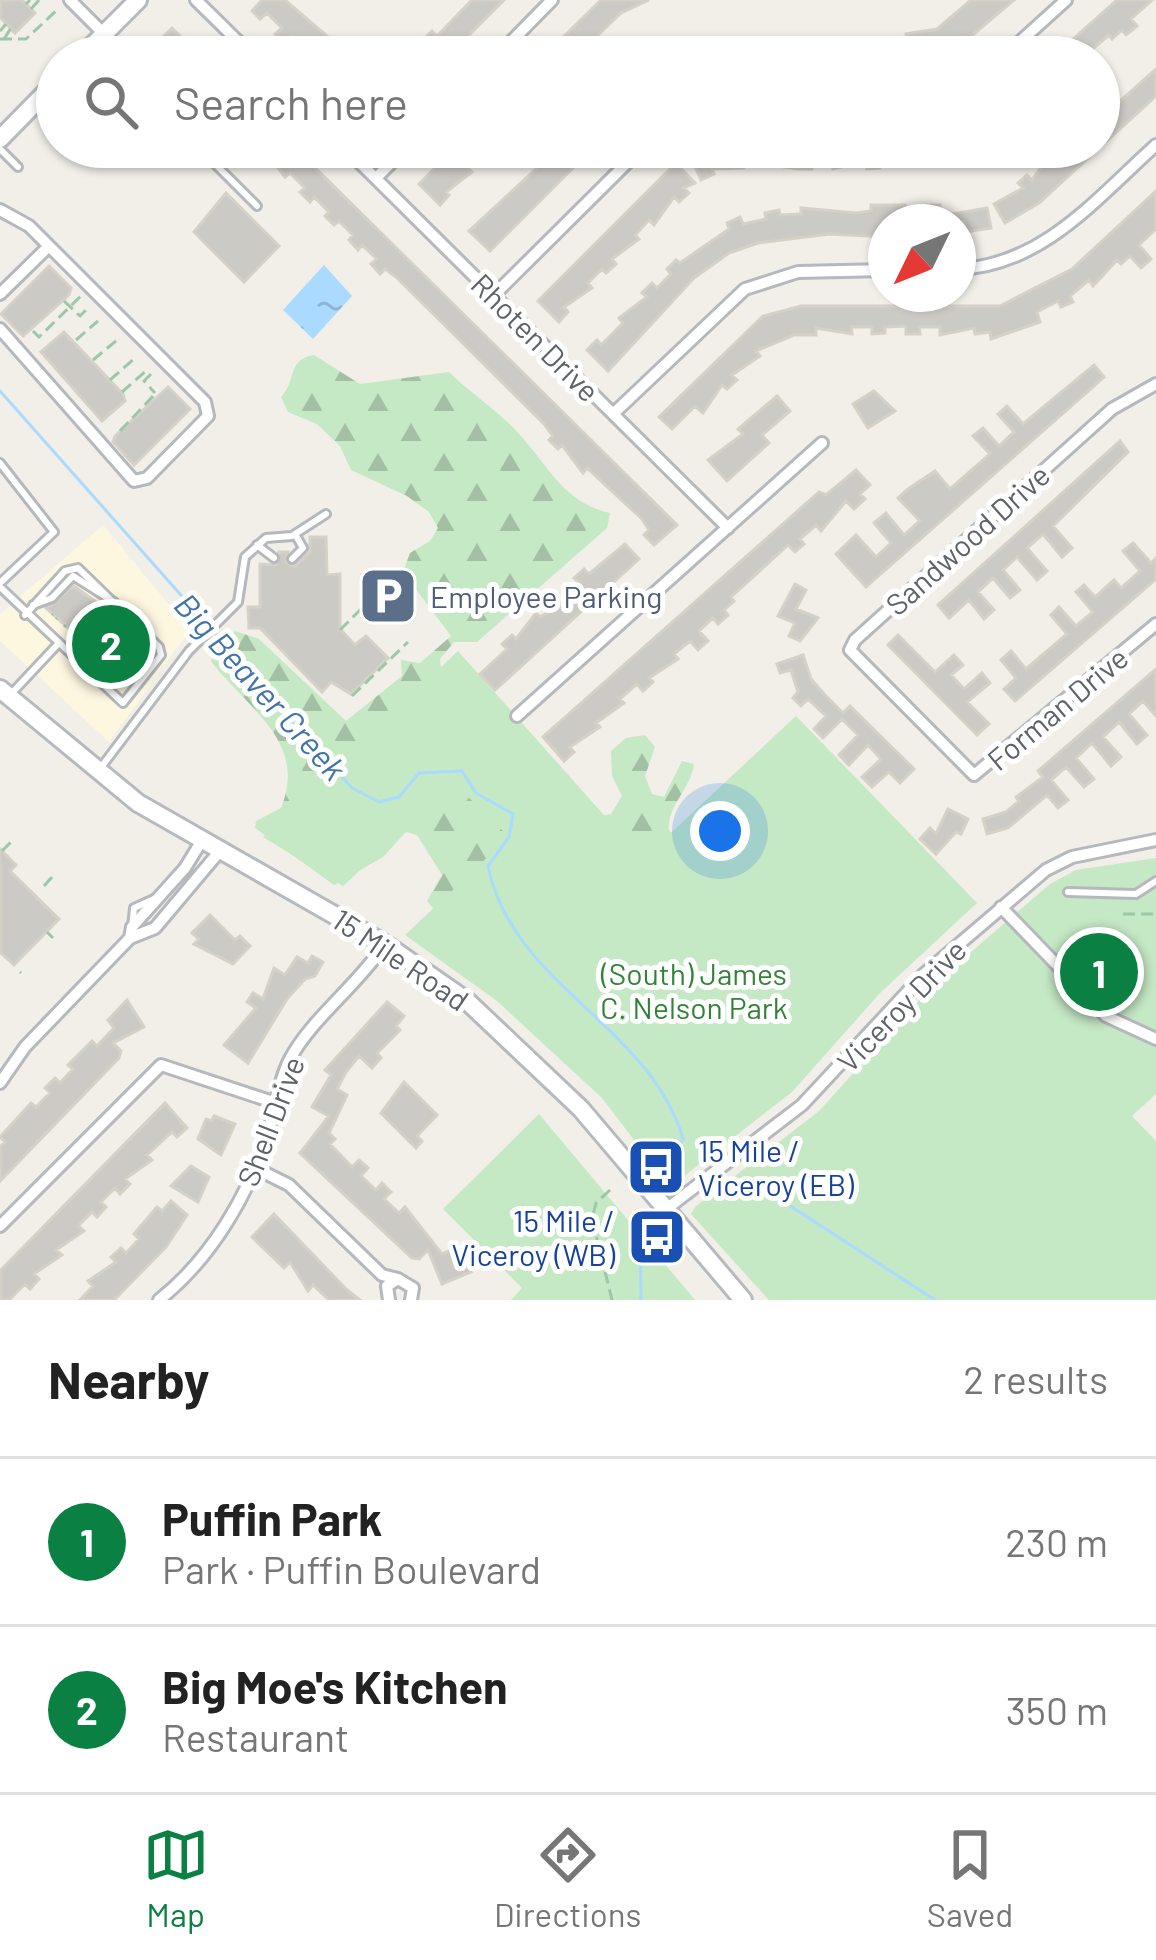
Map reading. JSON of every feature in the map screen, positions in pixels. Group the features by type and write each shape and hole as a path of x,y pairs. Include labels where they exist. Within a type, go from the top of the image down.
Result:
{"main road":[{"path":"106,36 138,0"},
{"path":"0,139 36,102"},
{"name":"15 Mile Road","path":"2,691 97,772 200,842 385,944 466,1001 548,1073 743,1300"}],"street":[{"path":"70,0 90,36"},
{"path":"196,0 233,36"},
{"path":"517,36 552,0"},
{"path":"1026,36 1066,0"},
{"path":"976,266 1030,252 1156,145"},
{"name":"Rhoten Drive","path":"366,168 728,528"},
{"path":"376,178 386,168"},
{"path":"494,295 622,168"},
{"path":"0,210 23,221 49,246 205,402 208,416 147,478 134,482 0,329"},
{"path":"0,294 49,246"},
{"path":"614,414 745,289 798,272 868,270"},
{"name":"Sandwood Drive","path":"904,710 854,660 854,640 1112,409 1156,384"},
{"path":"517,716 822,443"},
{"name":"Forman Drive","path":"904,710 964,770 980,773 1156,624"},
{"path":"0,1083 25,1047 131,933 200,842"},
{"name":"Viceroy Drive","path":"665,1210 802,1105 924,974 1059,862 1155,845"},
{"path":"131,933 163,918 219,852"},
{"path":"1001,907 1106,1016 1156,1039"},
{"name":"Shell Drive","path":"162,1299 206,1252 255,1168 298,1047 353,989 385,944"},
{"path":"0,1226 160,1065 276,1103"},
{"path":"255,1168 289,1185 382,1275 388,1295"},
{"path":"382,1275 413,1288 411,1300"},
{"path":"388,1295 398,1279"}],"lane":[{"path":"0,149 17,167"},
{"path":"218,168 257,206"},
{"path":"0,463 54,532 0,585 25,615 123,703 161,651 118,604 74,567 25,615"},
{"path":"97,772 202,637 238,602 243,560 266,538 295,534 326,514"},
{"path":"292,559 303,548 295,534"},
{"path":"257,545 274,558"},
{"path":"2,691 57,645"},
{"path":"1068,892 1136,894 1156,880"},
{"path":"154,902 163,918"}],"path":[{"path":"29,4 39,0"},
{"path":"0,31 9,26 2,40 26,39 56,11"},
{"path":"33,331 39,338 85,292"},
{"path":"64,301 80,316 87,309"},
{"path":"45,320 51,326"},
{"path":"76,340 98,321"},
{"path":"93,360 128,336"},
{"path":"110,380 135,358"},
{"path":"120,430 156,393 144,381 149,372 122,392"},
{"path":"356,628 343,625 368,602"},
{"path":"43,617 53,615"},
{"path":"352,695 408,643"},
{"path":"2,851 14,838"},
{"path":"44,886 52,877"},
{"path":"1123,914 1156,914"},
{"path":"47,932 53,938"},
{"path":"610,1190 592,1211 612,1300"}],"shaded area":[{"path":"103,525 190,630 109,742 0,641 0,614"}],"green space":[{"path":"314,355 360,384 449,372 512,426 569,492 610,513 607,528 477,642 454,642 440,659 442,677 599,816 611,814 622,796 612,776 611,751 626,738 645,735 655,747 645,776 652,794 664,797 682,761 694,764 671,814 669,831 678,836 799,832 436,912 427,901 442,875 417,835 406,832 383,857 334,885 255,828 256,821 281,808 287,764 270,728 211,661 214,650 235,631 259,639 346,721 402,676 401,660 420,663 451,636 403,572 410,553 430,541 438,528 429,512 407,496 351,470 340,446 317,424 288,412 281,397 295,366"},
{"name":"(South) James C. Nelson Park","path":"458,651 643,859 796,716 977,903 880,993 792,1092 670,1187 602,1098 497,1001 405,935 509,837 455,784 343,886 263,837"},
{"name":"(South) James C. Nelson Park","path":"1156,858 1156,1094 1132,1116 1156,1141 1156,1300 769,1300 691,1214 695,1207 819,1111 935,983 1050,884 1076,870"},
{"path":"539,1114 695,1300 511,1300 522,1288 443,1209"}],"water":[{"path":"324,265 352,296 313,339 283,310"}],"building":[{"path":"0,0 22,0 35,13 15,33 0,17"},
{"path":"262,0 285,0 327,36 277,36 282,28 267,13 260,19 252,11"},
{"path":"472,0 504,0 468,36 437,36"},
{"path":"601,0 649,0 621,13 597,36 564,36"},
{"path":"971,0 1014,0 971,36 906,36 937,29"},
{"path":"1117,0 1152,0 1131,19 1137,26 1126,35 1122,30 1115,36 1077,36"},
{"path":"1156,69 1156,96 1120,129 1120,101"},
{"path":"278,168 315,168 677,525 654,545 644,535 649,530 642,519 587,468 583,473 562,445 558,449 549,440 553,436 545,425 396,277 385,269 380,274 371,264 377,259 362,245 358,250 349,240 353,235 339,221 334,225 314,197 310,202 300,192 305,188 290,173 285,177"},
{"path":"435,168 472,172 446,192 449,195 440,205 419,184"},
{"path":"537,168 573,168 490,251 469,231"},
{"path":"671,168 681,168 695,183 684,188 689,193 679,202 674,197 654,225 649,220 635,235 639,239 612,259 616,264 606,273 602,269 588,283 592,288 564,307 568,312 559,322 538,301"},
{"path":"696,168 744,168 712,169 714,174 701,180"},
{"path":"1041,168 1077,168 1039,203 1005,223 994,204 1023,188 1018,183 1027,175 1032,180"},
{"path":"1156,191 1156,229 1139,245 1151,259 1141,268 1130,256 1121,264 1117,260 1093,286 1089,280 1070,296 1073,302 1061,307 1058,301 1037,312 1040,322 991,339 990,332 975,334 974,328 940,335 940,327 919,327 920,334 906,334 906,326 885,327 885,333 872,334 872,327 851,327 852,334 816,328 816,335 794,335 756,351 760,356 732,375 737,380 727,389 722,385 703,413 695,406 672,429 659,417 763,316 801,306 868,306 868,312 976,312 976,306 1000,306 1072,269"},
{"path":"226,193 279,246 244,282 194,232"},
{"path":"801,208 868,211 868,236 830,234 758,243 729,253 694,278 608,371 587,350 597,340 601,345 623,323 619,318 647,297 642,293 652,283 657,288 671,274 667,269 676,260 680,263 729,229 727,223 740,217 743,224 766,219 765,213 779,210 780,215 801,214"},
{"path":"987,208 991,228 976,230 976,210"},
{"path":"49,266 71,288 69,295 23,336 1,314"},
{"path":"64,332 123,394 125,401 102,421 41,352"},
{"path":"1094,365 1104,377 866,587 836,554 856,535 876,557 891,543 874,523 886,513 904,535 920,521 898,498 908,489 935,471 950,489 990,454 973,436 983,428 999,446 1014,432 998,414 1007,406 1023,424"},
{"path":"168,387 190,409 134,465 113,442 115,436"},
{"path":"874,391 895,411 868,428 853,404"},
{"path":"777,396 790,411 762,435 769,443 727,481 708,460 743,434 738,429"},
{"path":"1120,441 1128,452 1053,526 1072,548 1062,557 1043,534 1027,548 1047,571 1037,580 1017,557 1003,570 1020,590 1010,598 993,578 978,592 994,610 984,619 969,600 949,618 938,605"},
{"path":"856,470 870,485 860,494 865,499 854,509 846,501 821,531 816,525 800,539 804,544 795,552 788,545 731,597 734,601 724,610 728,615 718,624 713,618 699,631 708,641 698,650 690,641 674,654 678,659 649,678 653,682 643,691 637,684 620,699 624,703 596,723 600,727 570,747 574,752 564,761 543,737 819,492 826,495"},
{"path":"310,537 326,537 327,575 340,574 340,629 355,645 366,636 388,658 351,694 331,682 322,692 260,628 249,628 248,607 260,607 260,564 276,565 279,552 288,552 285,562 295,566 310,552"},
{"path":"1133,543 1151,563 1156,558 1156,579 1015,701 1004,689 1016,678 1001,660 1011,651 1026,669 1067,634 1051,615 1059,607 1076,626 1093,612 1076,592 1084,585 1095,597 1114,580 1121,588 1140,571 1123,551"},
{"path":"625,544 639,559 495,690 480,674 507,649 502,644 512,635 516,639 536,613 540,617 552,610 580,584 574,578 584,569 589,574"},
{"path":"795,584 806,590 796,609 818,618 800,641 789,636 795,623 778,616"},
{"path":"74,586 107,610 103,614 148,655 126,680 46,608"},
{"path":"898,635 935,672 954,655 963,665 951,675 964,689 982,673 990,683 967,702 989,724 977,735 888,645"},
{"path":"803,655 811,679 824,694 843,713 850,706 914,769 900,783 889,772 872,787 862,777 881,759 868,745 849,765 839,755 858,735 842,719 823,738 814,729 826,716 808,699 801,706 793,698 798,692 791,670 780,673 777,664"},
{"path":"1156,669 1156,716 1143,701 1129,714 1147,735 1137,744 1119,722 1103,737 1121,757 1111,766 1092,743 1076,758 1094,779 1084,787 1066,767 1051,780 1068,800 1058,808 1047,795 1008,828 987,834 983,819 1006,812 1019,801 1016,797 1043,777 1038,771"},
{"path":"948,809 968,819 961,834 956,832 936,854 920,839 930,828 936,834"},
{"path":"0,849 16,865 10,871 59,919 14,965 0,952"},
{"path":"210,915 235,940 240,936 250,946 233,964 194,944 199,939 192,933"},
{"path":"312,956 323,962 315,976 305,979 287,999 248,1063 224,1045 256,1008 247,1002 253,993 263,999 274,968 285,975 297,957 308,963"},
{"path":"127,1000 144,1027 113,1043 121,1051 119,1058 0,1181 0,1147 5,1142 0,1137 31,1103 36,1107 50,1093 45,1088 55,1078 60,1083 73,1069 68,1065 92,1041 97,1046 114,1028 108,1020"},
{"path":"387,1002 404,1016 396,1026 400,1030 377,1053 381,1058 372,1068 359,1056 346,1072 337,1089 347,1095 329,1133 335,1139 330,1144 352,1167 359,1160 368,1168 361,1176 376,1190 382,1183 391,1192 384,1199 399,1213 405,1207 442,1254 454,1249 459,1261 466,1259 471,1272 442,1284 428,1250 419,1259 412,1258 300,1153 329,1116 312,1107 331,1075 325,1070"},
{"path":"404,1082 437,1115 417,1136 422,1141 416,1148 381,1113"},
{"path":"165,1103 187,1128 177,1137 172,1132 147,1155 152,1160 125,1179 130,1184 120,1194 115,1188 101,1202 106,1207 97,1217 92,1212 78,1226 84,1231 56,1250 62,1255 34,1274 39,1279 30,1289 25,1284 9,1300 0,1300 0,1271"},
{"path":"214,1116 235,1124 221,1155 198,1139 206,1119 212,1121"},
{"path":"191,1166 209,1177 198,1202 171,1186"},
{"path":"171,1201 187,1215 166,1247 114,1300 80,1300 93,1286 88,1281 116,1262 111,1257 121,1248 126,1253 139,1239 134,1234 157,1207 162,1211"},
{"path":"274,1214 360,1300 329,1300 313,1285 308,1291 290,1262 284,1268 252,1237"}],"waterway":[{"name":"Big Beaver Creek","path":"0,391 352,788 379,802 399,797 419,773 462,771 476,793 513,814 509,837 488,866 502,907 524,943 642,1065 666,1100 683,1139 673,1157"},
{"path":"758,1185 935,1300"},
{"name":"Big Beaver Creek","path":"640,1243 641,1300"}],"place":[{"name":"Employee Parking","path":"388,596"},
{"name":"Big Moe's Kitchen","path":"111,644"},
{"name":"Puffin Park","path":"1099,972"},
{"name":"15 Mile / Viceroy (EB)","path":"656,1167"},
{"name":"15 Mile / Viceroy (WB)","path":"657,1237"}]}
